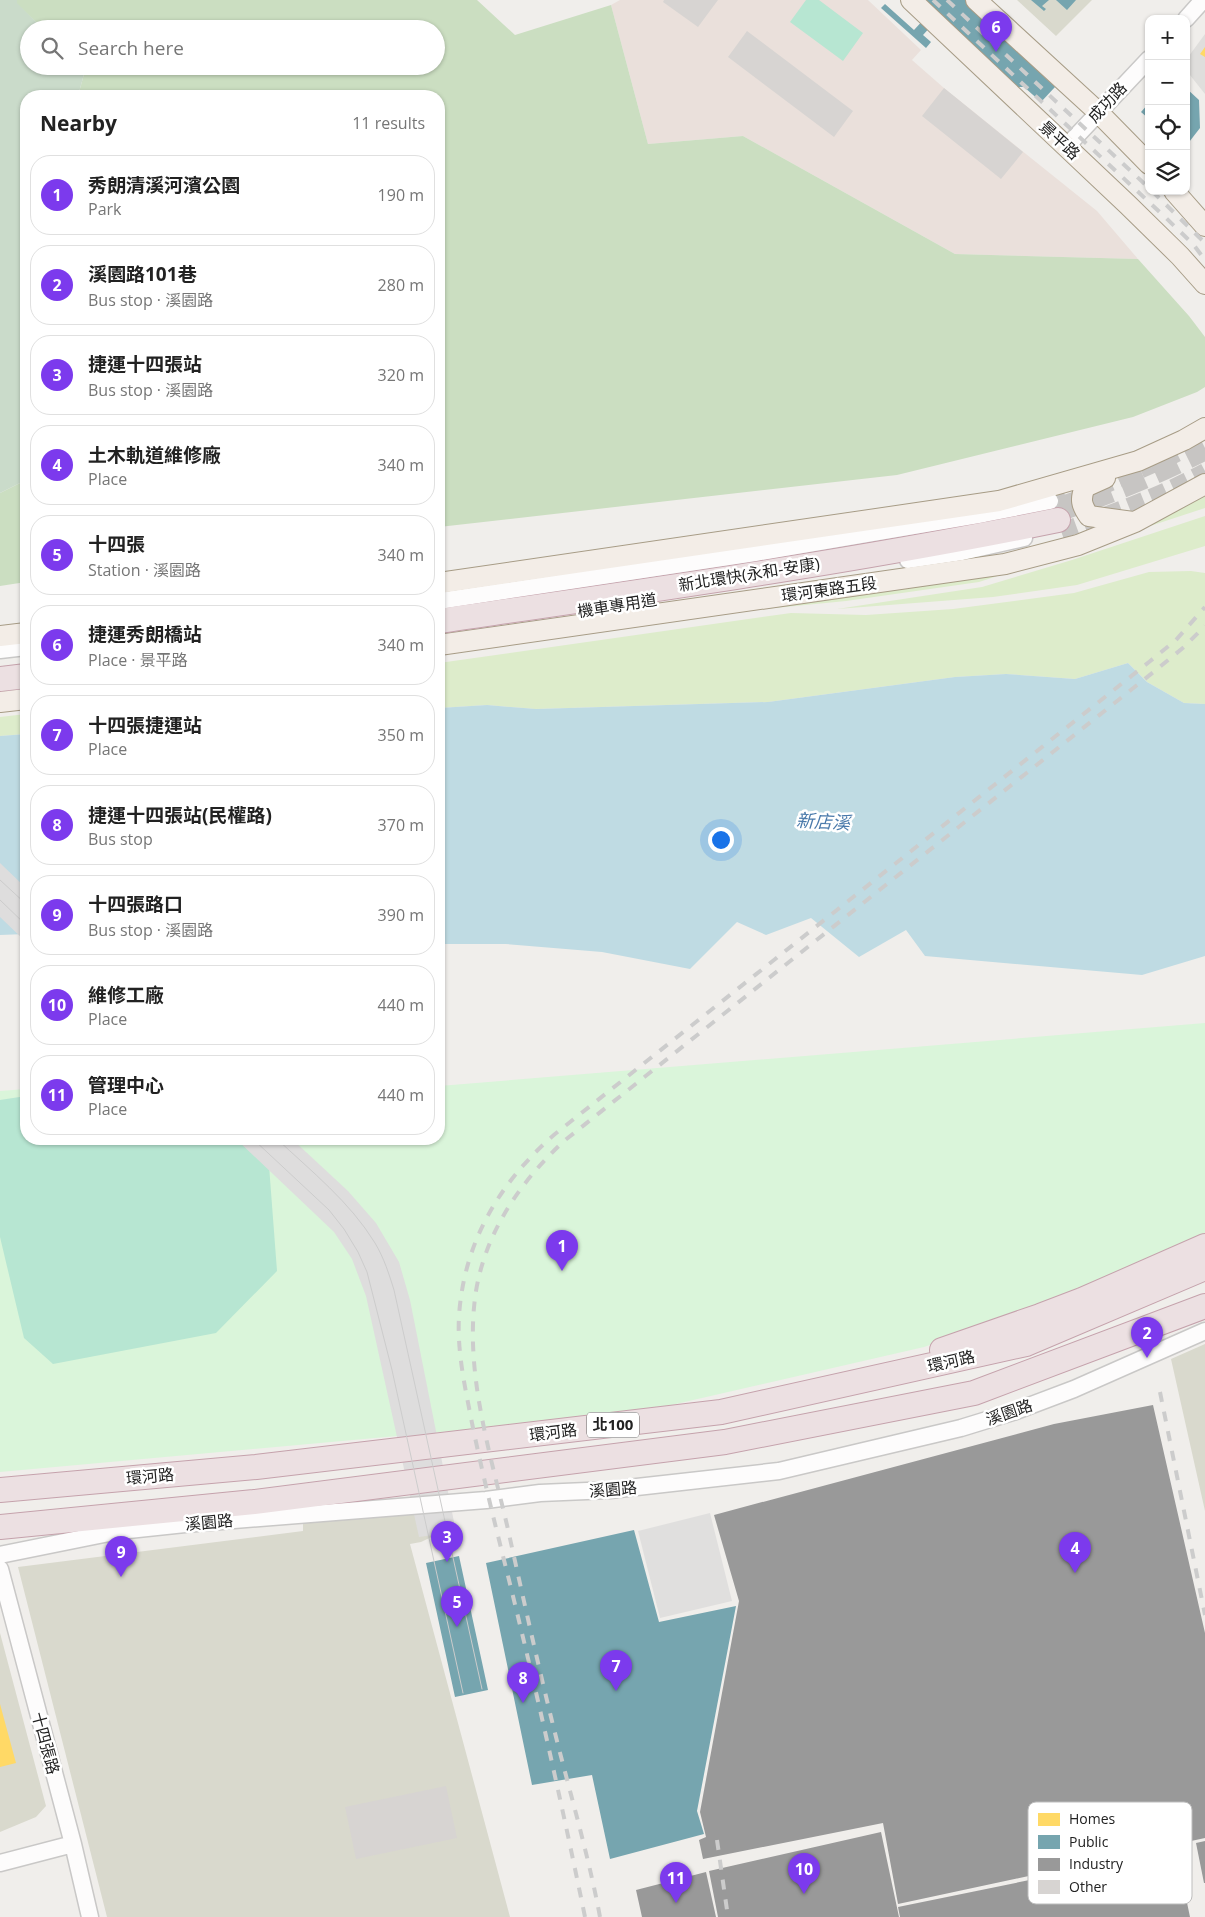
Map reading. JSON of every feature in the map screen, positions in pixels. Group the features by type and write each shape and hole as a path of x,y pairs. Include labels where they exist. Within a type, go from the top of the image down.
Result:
{"highway":[{"name":"新北環快(永和-安康)","path":"445,611 1056,516"},
{"name":"新北環快(永和-安康)","path":"445,620 713,581 985,535 1056,516"},
{"path":"0,666 20,664"},
{"path":"0,679 20,677"},
{"path":"827,1389 1040,1316 1082,1300 1205,1246"},
{"name":"環河路","path":"0,1490 256,1466 722,1412 1026,1344 1205,1268"},
{"name":"環河路","path":"0,1527 254,1502 725,1442 974,1393 1205,1306"}],"main road":[{"name":"景平路","path":"911,0 1067,146 1174,250 1205,284"},
{"path":"976,0 1098,112 1145,160"},
{"path":"1178,195 1205,226"},
{"path":"1135,522 1089,516 1083,508 1081,497 1085,487 1184,440 1205,428"},
{"path":"445,582 999,501 1138,461"},
{"name":"環河東路五段","path":"445,644 1005,564 1078,545 1135,522 1205,484"},
{"path":"0,636 20,634"},
{"path":"0,702 20,700"}],"street":[{"path":"1190,15 1203,0"},
{"name":"成功路","path":"1067,146 1148,60"},
{"name":"機車專用道","path":"445,600 755,553 984,514 1056,516"},
{"name":"機車專用道","path":"445,630 962,552 1056,516"},
{"path":"0,650 20,648"},
{"path":"0,688 20,686"},
{"name":"溪園路","path":"0,1555 119,1531 486,1500 540,1493 610,1490 779,1471 961,1428 1013,1412 1074,1389 1205,1331"},
{"name":"十四張路","path":"0,1569 73,1844 90,1917"},
{"path":"0,1863 73,1844"}],"shaded area":[{"path":"620,0 868,0 921,50 912,60 1097,211 1138,259 955,254 743,136 648,144 611,5"},
{"path":"1017,0 1092,0 1056,36"},
{"path":"1205,34 1205,94 1190,75 1190,55"},
{"path":"1205,1344 1205,1511 1171,1359"},
{"path":"438,1507 440,1533 421,1542 410,1544 510,1917 107,1917 18,1567 303,1531 303,1523"},
{"path":"710,1513 732,1601 660,1618 638,1531"},
{"path":"0,1633 46,1806 36,1817 0,1832"}],"green space":[{"path":"0,0 17,0 17,3 34,20 20,20 20,75 84,75 80,90 20,90 20,483 0,493"},
{"path":"17,0 477,0 515,35 611,5 648,144 743,136 955,254 1138,259 1189,316 1205,337 1205,387 1197,392 1133,417 897,475 445,526 445,90 80,90 84,75 445,75 445,20 34,20 16,3"},
{"path":"806,0 819,0 863,33 843,61 790,22"},
{"path":"20,483 20,583 0,586 0,493"},
{"path":"1205,495 1205,508 979,582 846,601 704,615 1010,566"},
{"path":"1205,516 1205,546 1077,585 993,597 837,609 982,587 1072,560"},
{"path":"1191,571 1205,573 1205,704 1184,703 1147,682 1128,663 1075,679 1006,674 955,677 768,702 535,709 487,705 445,708 445,662 791,613 866,615 953,609 1074,593 1149,572"},
{"path":"20,715 20,734 0,736 0,717"},
{"path":"1205,1023 1205,1237 1044,1306 924,1347 628,1415 0,1472 0,1091 20,1089 20,1145 445,1145 445,1086"},
{"path":"20,1097 20,1145 267,1145 277,1271 216,1333 53,1364 24,1338 0,1237 0,1100"}],"water":[{"name":"新店溪","path":"1128,663 1147,682 1184,703 1205,704 1205,956 1142,975 925,956 906,930 859,957 811,918 766,935 737,922 690,969 602,952 506,944 445,944 445,708 487,705 536,709 768,702 955,677 1006,674 1075,679"},
{"path":"20,734 20,934 0,935 0,736"}],"pier":[{"path":"0,863 20,882 20,936 0,917"},
{"path":"242,1145 298,1145 348,1191 376,1223 399,1262 410,1300 456,1532 419,1537 366,1296 352,1259 334,1232"}],"building: Homes":[{"path":"1205,47 1205,57 1200,54"},
{"path":"1122,1513 1143,1609 1028,1634 1007,1537"},
{"path":"0,1704 16,1763 0,1767"}],"building: Public":[{"path":"907,0 983,0 1038,62 1039,72 1055,87 1041,102 1024,87 1014,87 933,24 923,35 931,42 926,48 881,8 885,4 914,30 926,17"},
{"path":"1031,0 1049,0 1042,6 1046,9 1044,11"},
{"path":"1056,0 1076,0 1067,10"},
{"path":"1190,92 1199,100 1200,128 1190,141"},
{"path":"1145,108 1145,116 1141,112"},
{"path":"634,1530 659,1622 736,1606 697,1811 704,1834 610,1859 592,1775 532,1785 486,1563"},
{"path":"459,1556 488,1690 455,1697 426,1563"}],"building: Industry":[{"path":"1153,1405 1205,1633 1205,1838 1192,1841 1192,1802 1028,1802 1028,1876 898,1904 883,1823 703,1859 699,1840 706,1837 700,1812 739,1601 714,1515 1054,1424"},
{"path":"881,1832 899,1917 718,1917 709,1871"},
{"path":"1205,1841 1205,1883 1204,1883 1196,1843"},
{"path":"706,1872 716,1917 642,1917 636,1890"},
{"path":"1028,1880 1028,1904 1187,1904 1190,1917 900,1917 898,1907"}],"building: Other":[{"path":"664,0 718,0 698,27 663,2"},
{"path":"747,31 853,111 834,137 728,57"},
{"path":"944,88 1023,152 1001,179 922,116"},
{"path":"446,1786 457,1838 356,1859 345,1807"}],"tunnel":[{"path":"1050,501 1109,484 1205,440"},
{"path":"1054,511 1131,482 1205,448"},
{"path":"1061,531 1116,511 1205,471"}],"tram line":[{"path":"0,880 20,898"},
{"path":"0,900 20,919"},
{"path":"259,1145 329,1210 344,1229 367,1272 392,1370 463,1693"},
{"path":"283,1145 354,1214 375,1243 386,1266 394,1290 482,1689"}],"railway":[{"path":"933,0 1166,218 1193,244 1205,260"},
{"path":"947,0 1145,184"},
{"path":"1156,195 1205,243"},
{"path":"585,1917 557,1786 480,1460 462,1370 459,1343 462,1289 468,1263 477,1238 488,1215 502,1193 535,1153 555,1134 1149,662 1176,640 1205,607"},
{"path":"600,1917 586,1851 544,1687 480,1409 473,1350 473,1320 476,1291 481,1269 497,1228 520,1190 548,1156 564,1141 1156,670 1184,647 1205,626"},
{"path":"1160,1392 1205,1615"},
{"path":"717,1840 728,1917"}],"place":[{"name":"捷運秀朗橋站","path":"996,52"},
{"name":"秀朗清溪河濱公園","path":"562,1271"},
{"name":"溪園路101巷","path":"1147,1358"},
{"name":"捷運十四張站","path":"447,1562"},
{"name":"土木軌道維修廠","path":"1075,1573"},
{"name":"十四張路口","path":"121,1577"},
{"name":"十四張","path":"457,1627"},
{"name":"十四張捷運站","path":"616,1691"},
{"name":"捷運十四張站(民權路)","path":"523,1703"},
{"name":"維修工廠","path":"804,1894"},
{"name":"管理中心","path":"676,1903"}]}
